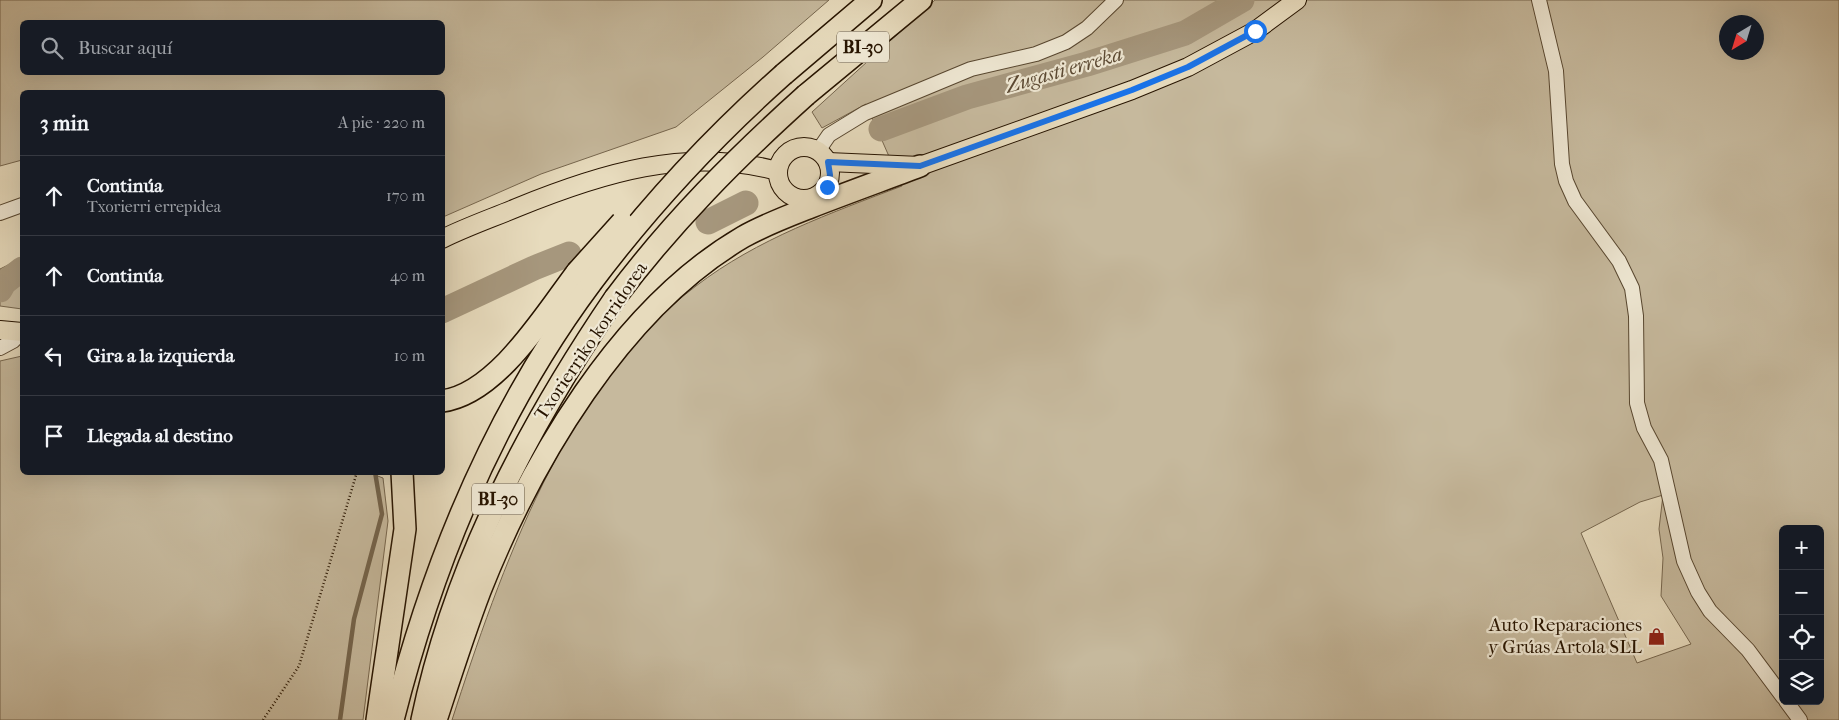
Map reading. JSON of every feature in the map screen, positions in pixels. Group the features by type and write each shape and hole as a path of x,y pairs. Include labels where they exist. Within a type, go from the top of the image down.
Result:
{"highway":[{"name":"BI-30","path":"584,278 656,182 711,130 744,109 871,0"},
{"name":"Txorierriko korridorea","path":"422,720 448,627 472,559 492,513 530,433 570,366 615,298 692,203 742,153 806,95 921,0"},
{"path":"754,230 920,166"},
{"path":"436,720 463,636 492,563 534,476 574,411 609,361 661,302 714,257 754,230 793,198"},
{"name":"Txorierriko korridorea","path":"393,720 428,600 472,489 498,435 584,278"},
{"path":"445,402 456,400 479,388 499,371 584,278"},
{"path":"376,720 405,529 402,475"}],"main road":[{"path":"823,152 830,175 827,187 822,193 808,200 793,198 780,187 777,171 784,155 792,149 800,147 920,166 1132,90 1188,67 1255,31 1297,0"},
{"path":"445,238 575,185 640,167 712,162 756,165 777,171"},
{"path":"827,187 887,178"},
{"path":"0,330 20,332"}],"street":[{"path":"823,152 829,135 865,113 982,65 1026,57 1056,46 1087,28 1116,0"},
{"path":"1539,0 1556,71 1562,164 1566,181 1580,209 1619,261 1632,288 1636,316 1637,403 1644,428 1661,460 1685,565 1710,611 1748,650 1779,692"},
{"path":"0,213 20,206"},
{"path":"0,348 13,341 20,334"},
{"path":"1789,705 1800,720"}],"path":[{"path":"263,720 299,666 356,475"}],"shaded area":[{"path":"0,0 829,0 763,57 676,127 541,174 445,216 445,90 20,90 20,161 0,166"},
{"path":"935,0 1839,0 1839,720 452,720 492,603 516,543 543,484 574,427 609,375 650,327 696,286 719,269 795,228 902,186 866,104 822,128 812,112","holes":["1663,495 1659,529 1663,558 1661,596 1691,644 1637,663 1581,533 1640,502"]},
{"path":"20,259 20,309 0,306 0,269"},
{"path":"20,356 20,475 375,475 383,478 388,521 363,720 0,720 0,361"}],"waterway":[{"name":"Zugasti erreka","path":"881,129 967,97 1087,64 1185,33 1242,0"},
{"path":"708,222 746,203"},
{"path":"445,310 534,268 569,254"},
{"path":"0,290 4,283 20,271"},
{"path":"340,720 354,619 382,514 376,475"}],"place":[{"name":"Auto Reparaciones y Grúas Artola SLL","path":"1656,636"}],"route":[{"path":"827,187 830,175 828,162 881,166 920,166 1132,90 1188,67 1255,31"}]}
